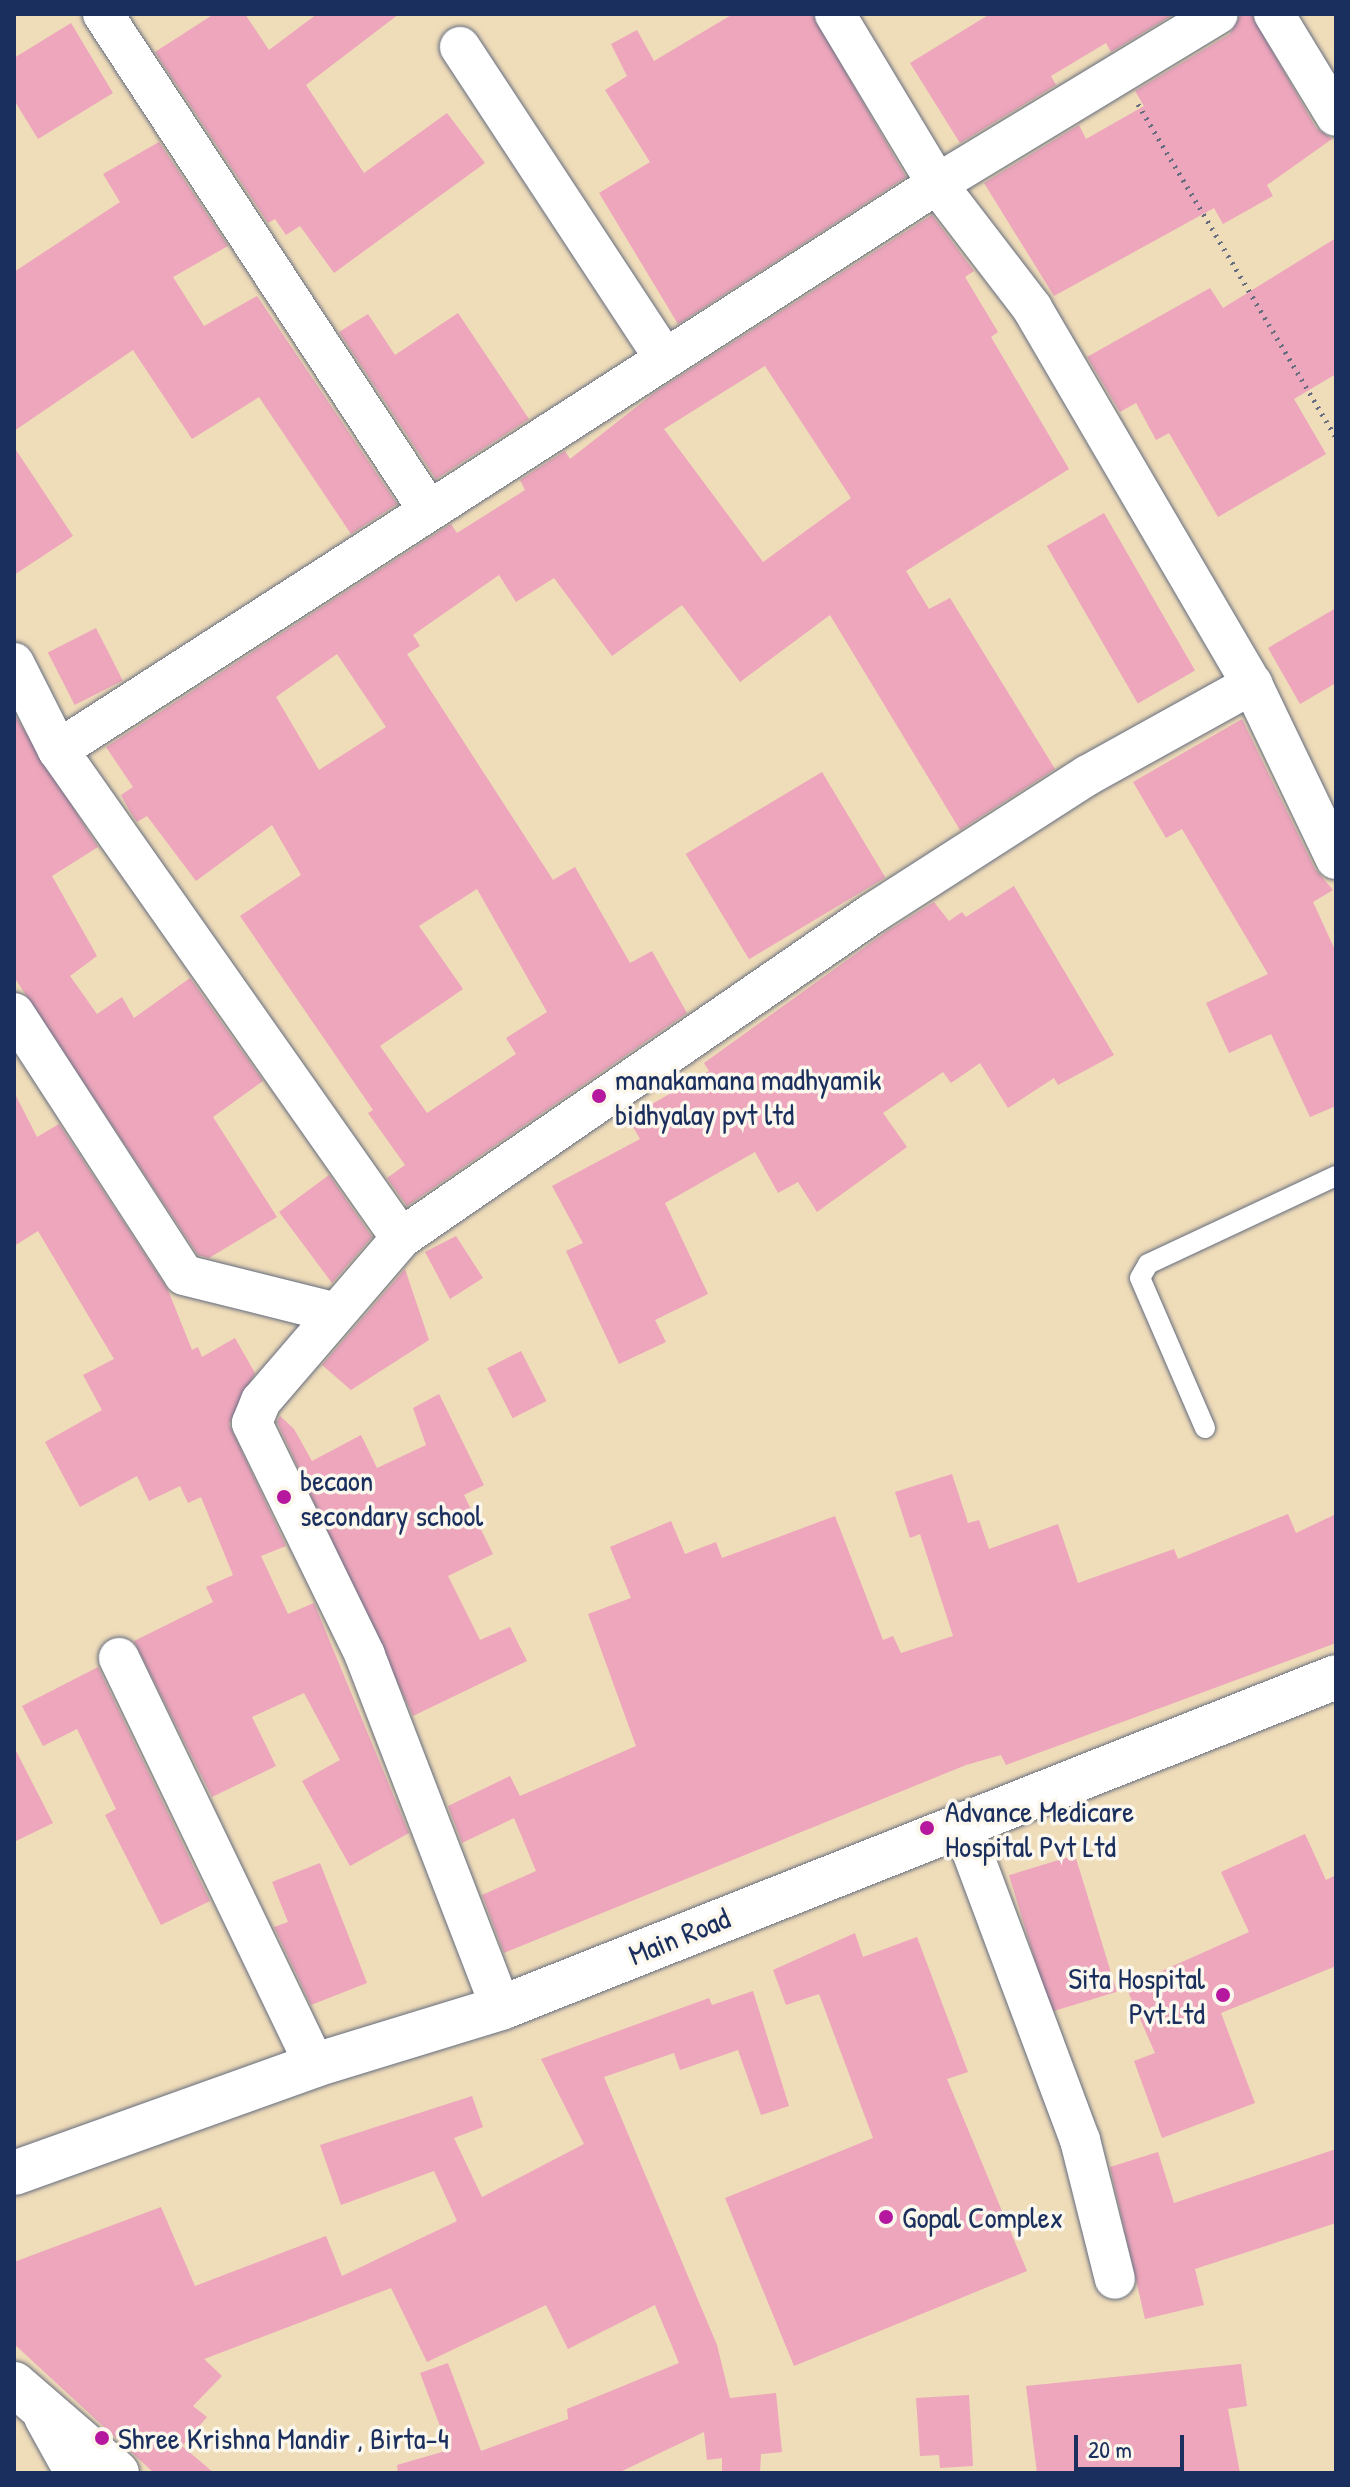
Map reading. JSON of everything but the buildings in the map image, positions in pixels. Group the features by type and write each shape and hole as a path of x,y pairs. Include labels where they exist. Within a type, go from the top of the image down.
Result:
{"main road":[{"name":"Main Road","path":"14,2173 315,2065 501,2008 961,1822 1336,1677"},
{"path":"14,2384 44,2417 117,2473"}],"street":[{"path":"103,14 429,511"},
{"path":"835,14 937,184 1032,308 1252,684 1336,859"},
{"path":"58,750 937,184 1218,14"},
{"path":"1274,14 1336,116"},
{"path":"460,47 665,359"},
{"path":"14,663 58,750 401,1238"},
{"path":"501,2008 365,1655 252,1423 261,1401 332,1312 401,1238 873,913 1088,775 1252,684"},
{"path":"14,1013 184,1275 332,1312"},
{"path":"119,1658 315,2065"},
{"path":"961,1822 1080,2140 1115,2279"},
{"path":"44,2417 75,2473"}],"lane":[{"path":"1205,1428 1140,1278 1148,1264 1336,1176"}],"path":[{"path":"1119,72 1336,437"}],"place":[{"name":"manakamana madhyamik bidhyalay pvt ltd","path":"599,1096"},
{"name":"becaon secondary school","path":"284,1497"},
{"name":"Advance Medicare Hospital Pvt Ltd","path":"927,1828"},
{"name":"Sita Hospital Pvt.Ltd","path":"1223,1995"},
{"name":"Gopal Complex","path":"886,2217"},
{"name":"Shree Krishna Mandir , Birta-4","path":"102,2438"}]}
